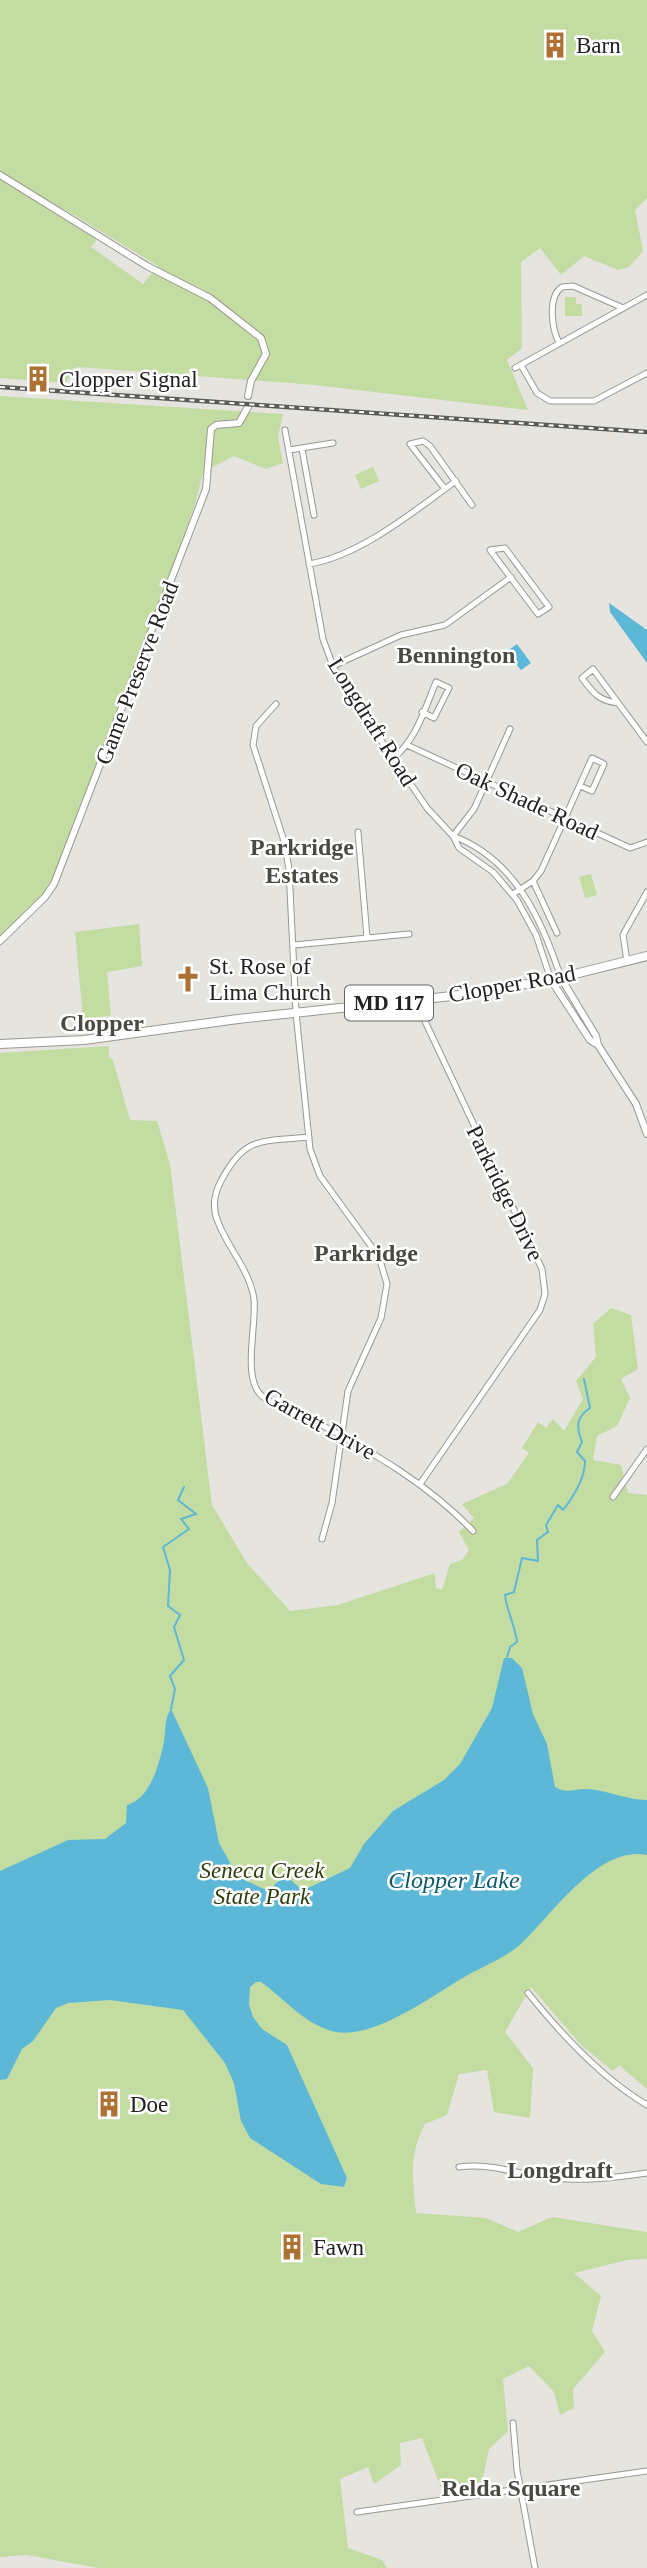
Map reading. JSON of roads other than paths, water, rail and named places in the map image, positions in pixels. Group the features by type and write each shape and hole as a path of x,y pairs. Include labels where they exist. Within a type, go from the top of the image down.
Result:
{"main road":[{"name":"Clopper Road","path":"0,1044 84,1040 420,1000 556,979 647,956"}],"street":[{"path":"0,176 147,266 210,298 261,338 266,354 251,381 248,397"},
{"path":"559,343 554,330 554,300 557,290 562,287 573,286 623,308"},
{"path":"647,295 518,366 537,393 550,401 594,401 647,373"},
{"name":"Game Preserve Road","path":"0,941 46,897 54,884 206,489 211,429 216,425 239,423 248,407"},
{"name":"Longdraft Road","path":"285,430 323,639 333,666 427,808 453,836 459,848 493,872 513,894 536,934 556,979 596,1036 598,1045 636,1104 647,1134"},
{"path":"445,489 410,444 423,442 430,446 472,505"},
{"path":"289,450 333,443"},
{"path":"302,449 314,515"},
{"path":"309,564 328,559 378,535 456,481"},
{"path":"505,548 548,607 538,614 511,577 491,550 505,548"},
{"path":"333,666 401,635 445,625 511,577"},
{"path":"618,703 604,702 596,697 582,678 593,669 647,742"},
{"path":"393,758 407,745 422,712 436,682 449,688 435,718 422,712"},
{"path":"276,705 256,726 253,745 284,841 294,945 296,1013 309,1137 320,1176 379,1256 387,1284 381,1318 348,1391 331,1503 322,1539"},
{"path":"453,836 474,809 488,783 510,729"},
{"name":"Oak Shade Road","path":"407,745 564,820 630,848 647,842"},
{"path":"513,894 533,881 541,871 592,758 604,764 592,791 580,786"},
{"path":"358,832 367,937"},
{"name":"Longdraft Road","path":"453,836 466,841 499,865 521,888 545,931 556,979"},
{"path":"533,881 557,933"},
{"path":"627,961 623,935 647,892"},
{"path":"294,945 409,933"},
{"name":"Parkridge Drive","path":"420,1000 422,1015 542,1269 545,1284 540,1310 420,1484"},
{"name":"Garrett Drive","path":"309,1137 260,1142 244,1148 231,1162 222,1179 214,1206 217,1222 253,1296 256,1323 251,1368 257,1390 262,1397 341,1435 420,1484 473,1531"},
{"path":"612,1497 647,1449"},
{"path":"528,1993 584,2053 647,2105"},
{"path":"459,2167 481,2164 544,2177 576,2180 647,2173"},
{"path":"513,2423 535,2568"},
{"path":"357,2512 647,2471"}],"water":[{"path":"609,603 647,630 647,663 610,612"},
{"path":"517,644 531,663 521,670 506,652"},
{"name":"Clopper Lake","path":"504,1658 512,1658 522,1668 533,1714 547,1744 555,1787 567,1791 595,1790 647,1800 647,1855 629,1855 594,1871 515,1949 403,2014 368,2029 336,2032 325,2029 305,2018 261,1982 250,1987 249,2005 253,2017 262,2029 287,2045 347,2178 344,2187 321,2184 250,2138 241,2121 234,2083 225,2063 183,2010 110,2000 68,2003 56,2008 33,2041 22,2049 7,2079 0,2080 0,1871 68,1840 105,1839 126,1823 127,1805 142,1795 153,1779 171,1709 208,1788 219,1843 238,1877 264,1889 272,1887 285,1875 301,1889 308,1888 350,1868 364,1844 393,1811 444,1780 460,1764 492,1708"}],"waterway":[{"path":"507,1657 510,1647 517,1642 505,1595 514,1592 522,1558 538,1561 537,1540 548,1532 546,1525 558,1505 563,1510 575,1493 583,1474 585,1461 577,1452 582,1442 579,1423 582,1415 590,1408 584,1379"},
{"path":"171,1709 175,1689 170,1676 184,1660 174,1627 180,1615 168,1606 170,1570 163,1547 189,1529 181,1519 196,1514 178,1500 184,1487"}],"railway":[{"path":"0,387 647,432"}],"place":[{"name":"Barn","path":"555,45"},
{"name":"Clopper Signal","path":"38,379"},
{"name":"St. Rose of Lima Church","path":"188,979"},
{"name":"Doe","path":"109,2104"},
{"name":"Fawn","path":"292,2247"}],"district":[{"name":"Bennington","path":"456,655"},
{"name":"Parkridge Estates","path":"302,861"},
{"name":"Clopper","path":"102,1023"},
{"name":"Parkridge","path":"366,1253"},
{"name":"Longdraft","path":"560,2170"},
{"name":"Relda Square","path":"511,2488"}],"park label":[{"name":"Seneca Creek State Park","path":"262,1883"}]}
